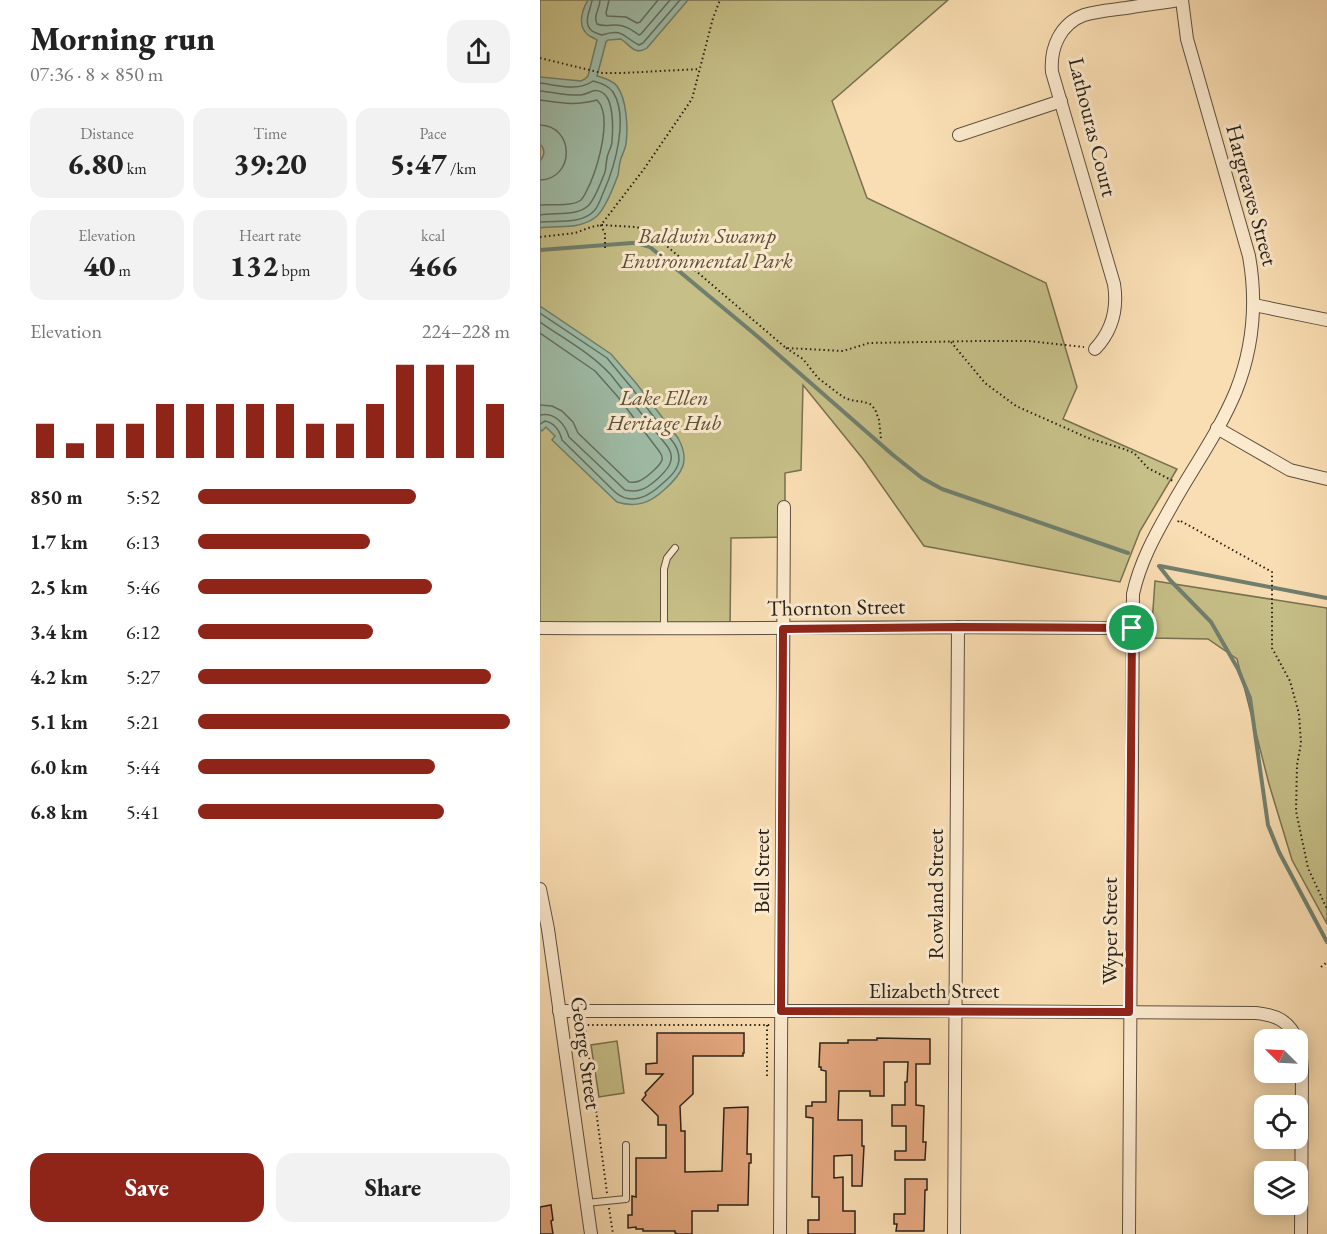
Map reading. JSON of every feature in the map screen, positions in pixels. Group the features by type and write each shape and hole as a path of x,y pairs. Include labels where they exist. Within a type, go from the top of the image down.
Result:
{"street":[{"name":"Lathouras Court","path":"1095,349 1109,331 1116,295 1052,72 1054,45 1074,20 1084,15 1180,0"},
{"name":"Hargreaves Street","path":"1132,628 1135,584 1144,557 1236,392 1244,370 1254,304 1249,256 1187,39 1180,0"},
{"path":"959,135 1061,101"},
{"path":"1254,304 1327,320"},
{"path":"1217,428 1290,470 1327,479"},
{"name":"Bell Street","path":"780,1234 784,507"},
{"name":"Rowland Street","path":"954,1234 958,627"},
{"name":"Thornton Street","path":"540,628 1132,628"},
{"name":"Wyper Street","path":"1129,1234 1132,628"},
{"name":"George Street","path":"540,889 560,1011 589,1230"},
{"name":"Elizabeth Street","path":"560,1011 1266,1014 1283,1020 1291,1029"},
{"name":"Elizabeth Street","path":"1301,1234 1302,1083"}],"lane":[{"path":"664,628 664,569 667,558 675,548"},
{"path":"586,1203 626,1199 626,1145"}],"path":[{"path":"602,225 692,99 713,18 720,0"},
{"path":"540,58 602,73 700,69"},
{"path":"602,225 605,248"},
{"path":"540,237 575,233 591,226 602,225 636,227 649,231 786,348 802,359 818,378 843,397 870,404 875,409 879,420 881,439"},
{"path":"786,348 843,351 869,343 951,341 1028,342 1095,349"},
{"path":"951,341 985,383 1016,405 1088,438 1134,453 1148,468 1173,481"},
{"path":"1174,528 1179,520 1272,572 1272,648 1290,681 1299,714 1301,743 1297,765 1296,811 1308,868 1327,909"},
{"path":"1322,966 1327,962"},
{"path":"613,1234 585,1027 587,1024 769,1025 767,1076"}],"green space":[{"name":"Baldwin Swamp Environmental Park","path":"540,0 948,0 832,101 867,198 1046,283 1077,387 1063,419 1177,469 1140,531 1120,582 924,546 863,459 803,385 801,470 785,473 785,537 731,538 730,630 540,629"},
{"path":"1155,581 1327,608 1327,924 1292,860 1269,784 1237,659 1208,639 1151,638"},
{"path":"617,1041 624,1093 599,1097 591,1045"}],"water":[{"path":"588,0 688,0 647,48 639,51 633,49 621,39 606,42 597,76 617,86 626,114 626,144 618,175 612,191 597,216 577,225 540,228 540,161 544,152 540,144 540,77 581,81 588,76 597,40 588,35 582,23 582,13"},
{"path":"540,306 611,354 678,438 684,454 683,467 676,478 653,498 637,504 617,502 552,440 555,436 546,427 542,431 540,429"}],"building":[{"path":"657,1033 744,1033 743,1056 693,1056 693,1094 680,1106 681,1131 685,1131 685,1172 722,1171 724,1108 748,1107 747,1154 751,1154 751,1163 749,1163 748,1205 718,1205 718,1211 692,1211 692,1234 628,1228 628,1215 632,1215 632,1196 636,1197 636,1158 666,1158 666,1125 658,1125 658,1116 642,1100 645,1093 663,1074 646,1074 646,1064 657,1063"},
{"path":"877,1038 930,1039 930,1064 916,1064 916,1105 924,1106 925,1160 895,1160 895,1151 906,1151 906,1126 892,1126 892,1105 905,1105 908,1062 884,1062 884,1096 870,1096 870,1091 839,1091 838,1120 862,1120 862,1146 864,1146 862,1186 852,1186 852,1155 834,1156 834,1178 843,1177 843,1211 855,1211 855,1234 808,1234 808,1220 819,1220 819,1197 812,1197 813,1118 806,1117 806,1106 812,1106 812,1102 826,1102 826,1071 819,1067 820,1043 848,1043 848,1040 877,1040"},
{"path":"905,1179 927,1179 924,1231 896,1231 897,1224 894,1224 894,1214 905,1214"},
{"path":"551,1205 553,1234 540,1234 540,1207"}],"waterway":[{"path":"540,250 632,243 650,247 922,478 942,489 1128,553"},
{"path":"1159,566 1211,622 1238,669 1250,698 1268,825 1279,852 1327,942"},
{"path":"1160,566 1327,598"}],"route":[{"path":"1132,628 1129,1012 781,1011 783,629 1132,628"}],"park label":[{"name":"Lake Ellen Heritage Hub","path":"664,410"}]}
